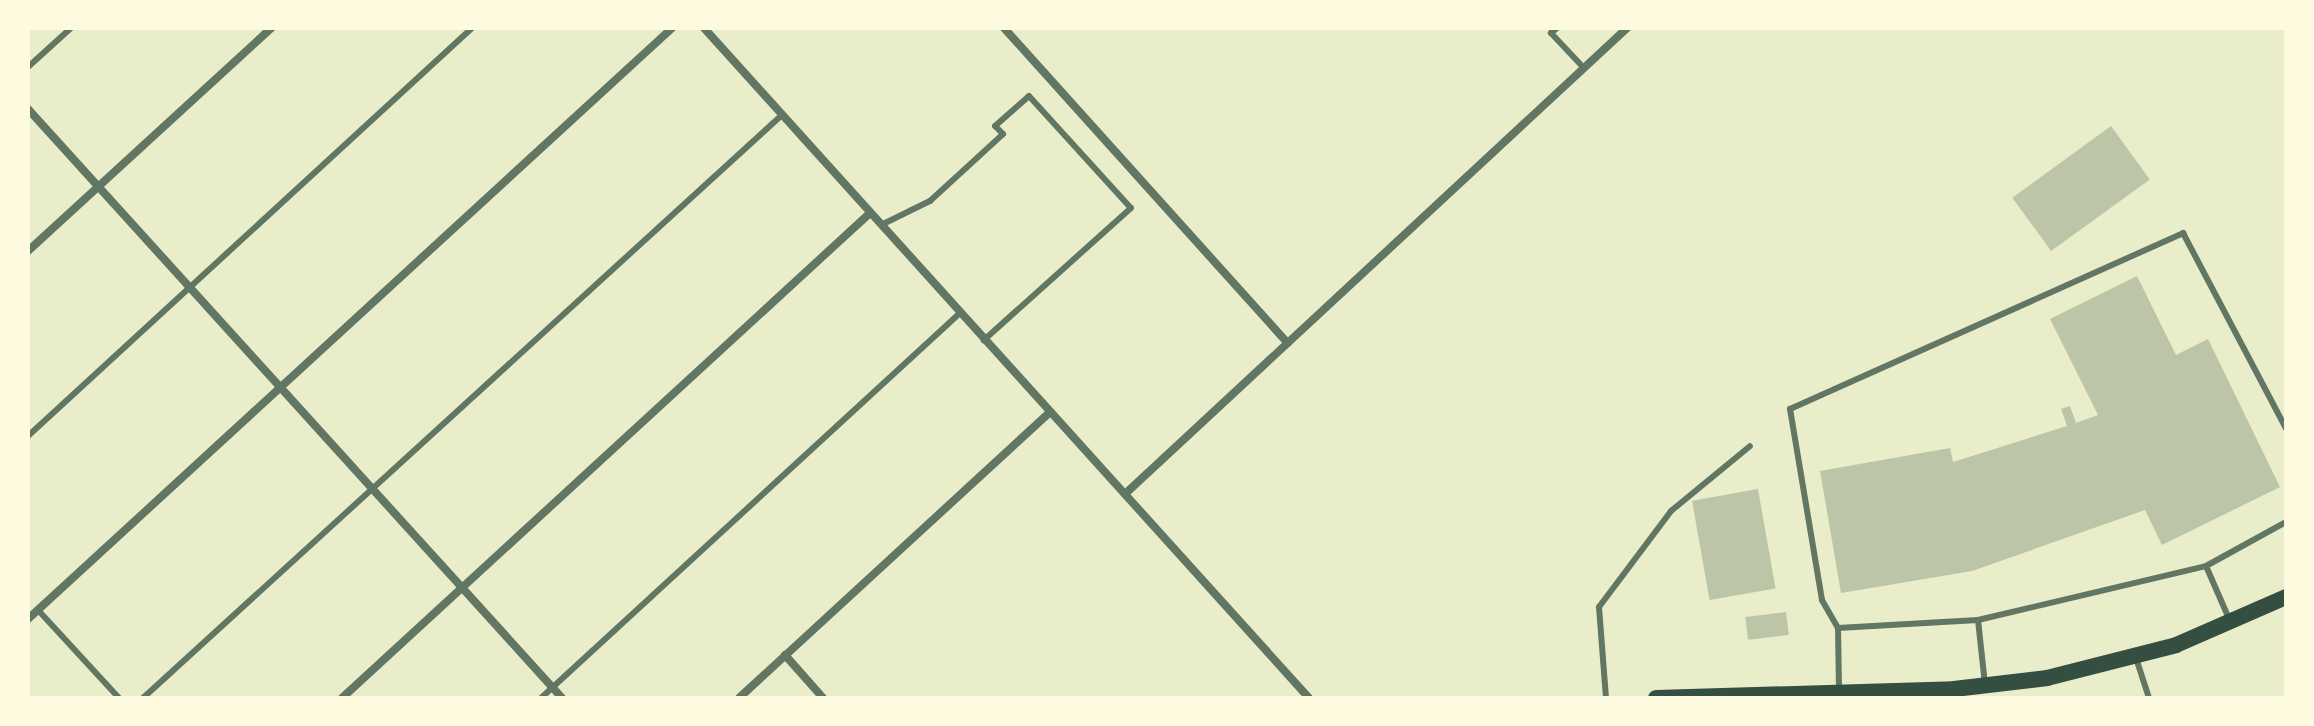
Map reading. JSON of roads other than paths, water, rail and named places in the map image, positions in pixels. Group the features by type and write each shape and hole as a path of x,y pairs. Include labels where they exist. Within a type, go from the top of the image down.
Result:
{"main road":[{"path":"1656,698 1839,690 1907,694 1985,686 2136,658 2230,623 2286,597"}],"street":[{"path":"28,251 271,28"},
{"path":"28,619 672,28"},
{"path":"704,28 1309,698"},
{"path":"1004,28 1288,343"},
{"path":"1125,494 1627,28"},
{"path":"28,109 562,698"},
{"path":"342,698 870,213"},
{"path":"739,698 1050,412"},
{"path":"785,655 823,698"}],"lane":[{"path":"28,67 71,28"},
{"path":"28,436 472,28"},
{"path":"1557,28 1551,33 1584,68"},
{"path":"881,225 930,201 1003,134 995,126 1029,96 1131,208 984,340"},
{"path":"143,698 374,491 782,115"},
{"path":"1839,690 1838,628 1822,600 1790,409 2183,233 2286,428"},
{"path":"541,698 960,313"},
{"path":"1606,698 1599,607 1671,511 1750,446"},
{"path":"1838,628 1978,620 2206,566 2286,522"},
{"path":"2206,566 2230,623"},
{"path":"38,610 119,698"},
{"path":"1978,620 1985,686"},
{"path":"2136,658 2149,698"}]}
